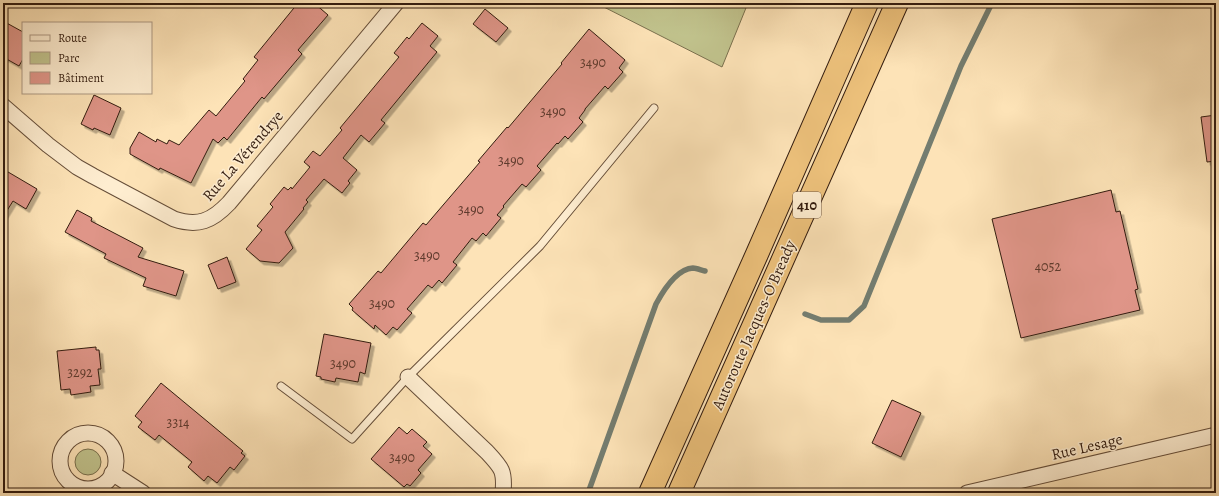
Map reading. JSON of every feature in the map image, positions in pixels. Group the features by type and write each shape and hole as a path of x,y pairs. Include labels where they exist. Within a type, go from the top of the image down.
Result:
{"highway":[{"name":"Autoroute Jacques-O'Bready","path":"650,493 867,3"},
{"name":"Autoroute Jacques-O'Bready","path":"679,493 898,3"}],"street":[{"name":"Rue La Vérendrye","path":"3,106 52,149 93,176 174,219 193,223 202,221 212,218 229,203 396,3"},
{"path":"408,377 499,465 504,479 503,493"},
{"name":"Rue Lesage","path":"967,493 1216,435"},
{"path":"112,473 143,493"}],"lane":[{"path":"281,386 352,439 408,377 540,246 654,108"}],"green space":[{"path":"596,3 748,3 722,67"},
{"path":"88,449 97,453 101,462 97,471 88,475 79,471 75,462 79,453"}],"building":[{"path":"298,3 314,3 328,15 298,50 302,54 264,99 262,97 227,140 224,137 218,143 213,139 191,183 160,168 159,170 130,154 130,148 139,132 156,142 157,139 167,144 169,140 179,145 209,110 216,116 245,81 243,79 258,60 254,57"},
{"path":"485,9 508,28 496,42 473,24"},
{"path":"3,21 22,31 22,61 19,66 3,57"},
{"path":"422,23 438,36 430,46 437,52 381,120 385,123 369,142 361,135 343,158 357,170 348,181 350,183 342,193 324,179 306,200 308,202 303,208 304,209 285,232 293,248 279,263 260,261 246,249 262,230 257,226 273,207 270,204 284,187 288,190 291,187 292,189 310,167 304,162 313,151 320,156 342,130 340,128 399,57 394,53 407,37 409,39"},
{"path":"589,29 625,60 619,68 623,72 608,89 605,86 585,109 579,118 583,122 568,139 565,136 558,144 557,143 537,166 541,170 526,187 522,184 503,206 504,207 497,215 501,218 486,236 483,233 476,241 472,238 453,262 457,265 442,283 439,280 432,288 428,285 407,309 412,313 397,330 393,327 386,335 375,325 374,329 352,310 353,308 349,304 378,271 381,273 423,223 426,225 480,162 478,161 562,64 561,63"},
{"path":"94,95 121,108 110,135 94,128 93,130 81,124"},
{"path":"1216,115 1216,161 1207,162 1201,117"},
{"path":"3,169 37,189 26,209 13,201 3,217"},
{"path":"1111,190 1116,212 1120,211 1138,289 1135,290 1140,310 1021,338 992,219"},
{"path":"77,210 92,218 91,221 143,248 138,257 184,271 176,296 143,286 146,278 104,258 106,254 65,232"},
{"path":"227,257 236,282 218,289 208,265"},
{"path":"324,334 371,343 365,374 360,372 358,382 336,378 335,382 321,379 321,377 316,376"},
{"path":"96,347 96,350 99,350 101,369 98,369 100,385 90,386 91,392 71,395 70,389 61,390 57,351"},
{"path":"161,383 243,451 241,453 245,456 234,470 230,467 217,483 208,476 204,481 188,467 192,462 159,435 155,440 138,427 142,422 135,416"},
{"path":"892,400 921,413 901,457 872,443"},
{"path":"399,427 407,434 412,429 427,442 423,446 432,454 418,470 421,473 410,486 407,484 404,487 371,459"}],"waterway":[{"path":"805,314 821,320 849,320 864,306 961,66 992,3"},
{"path":"588,493 656,304 662,293 681,272 693,268 705,271"}]}
